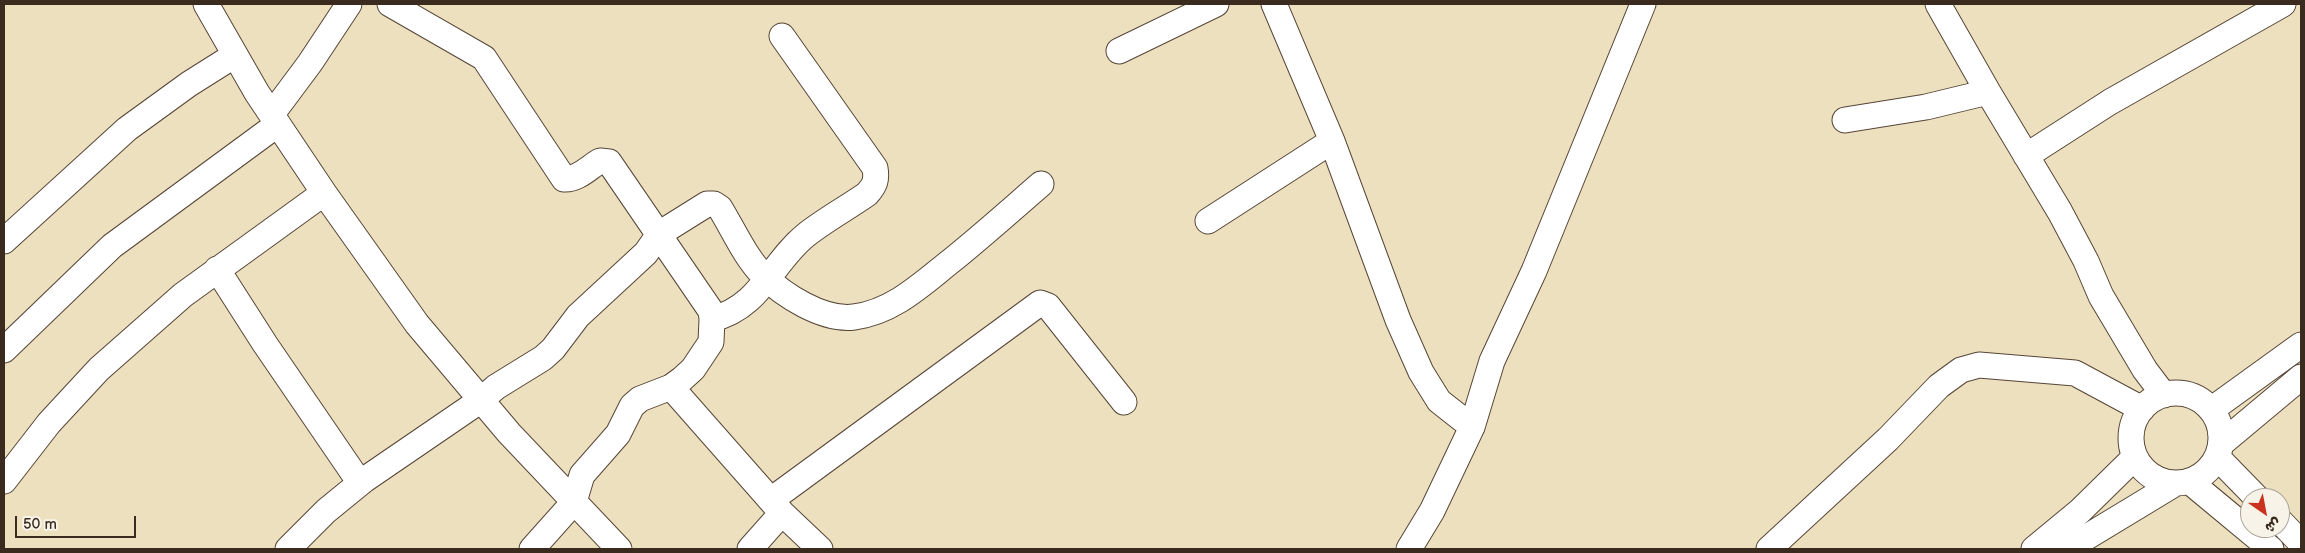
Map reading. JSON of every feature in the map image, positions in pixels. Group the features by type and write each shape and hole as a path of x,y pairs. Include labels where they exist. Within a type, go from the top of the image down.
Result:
{"street":[{"path":"206,4 257,93 324,193 417,324 481,400 619,549"},
{"path":"4,350 112,246 275,119 349,4"},
{"path":"390,4 484,58 564,178 570,179 577,176 600,161 609,162 711,310 711,342 693,369 671,387 640,399 632,406 618,434 582,475 574,502 532,549"},
{"path":"1119,51 1216,4"},
{"path":"1274,4 1332,141 1398,320 1420,372 1439,401 1472,427"},
{"path":"1409,549 1432,511 1472,427 1492,361 1534,271 1643,4"},
{"path":"1938,4 2077,245 2101,296 2145,370 2164,395"},
{"path":"2026,156 2110,102 2283,4"},
{"path":"712,319 725,316 736,309 769,280 796,245 807,235 867,194 875,185 877,178 875,168 782,36"},
{"path":"4,241 127,129 189,84 235,55"},
{"path":"1845,120 1926,107 1988,92"},
{"path":"1208,221 1332,141"},
{"path":"288,549 326,511 360,483 481,400 496,387 543,358 553,349 578,316 646,252 659,234 707,204 714,204 720,208 753,264 789,296 818,311 851,317 866,315 892,305 916,289 1041,184"},
{"path":"4,481 49,423 99,369 183,295 324,193"},
{"path":"217,269 264,344 360,483"},
{"path":"750,549 776,507 1040,302 1048,306 1124,402"},
{"path":"2211,410 2301,345"},
{"path":"1769,549 1888,439 1939,386 1960,370 1979,365 2075,372 2142,409"},
{"path":"2067,549 2182,482 2205,472 2219,450 2301,377"},
{"path":"671,387 776,507 820,549"},
{"path":"2250,488 2219,450 2221,432 2211,410 2201,400 2189,395 2176,393 2152,400 2142,409 2135,420 2132,432 2135,457 2142,468 2152,476 2163,481 2182,482 2271,549"},
{"path":"2034,549 2080,511 2135,457"},
{"path":"2290,531 2301,543"}]}
